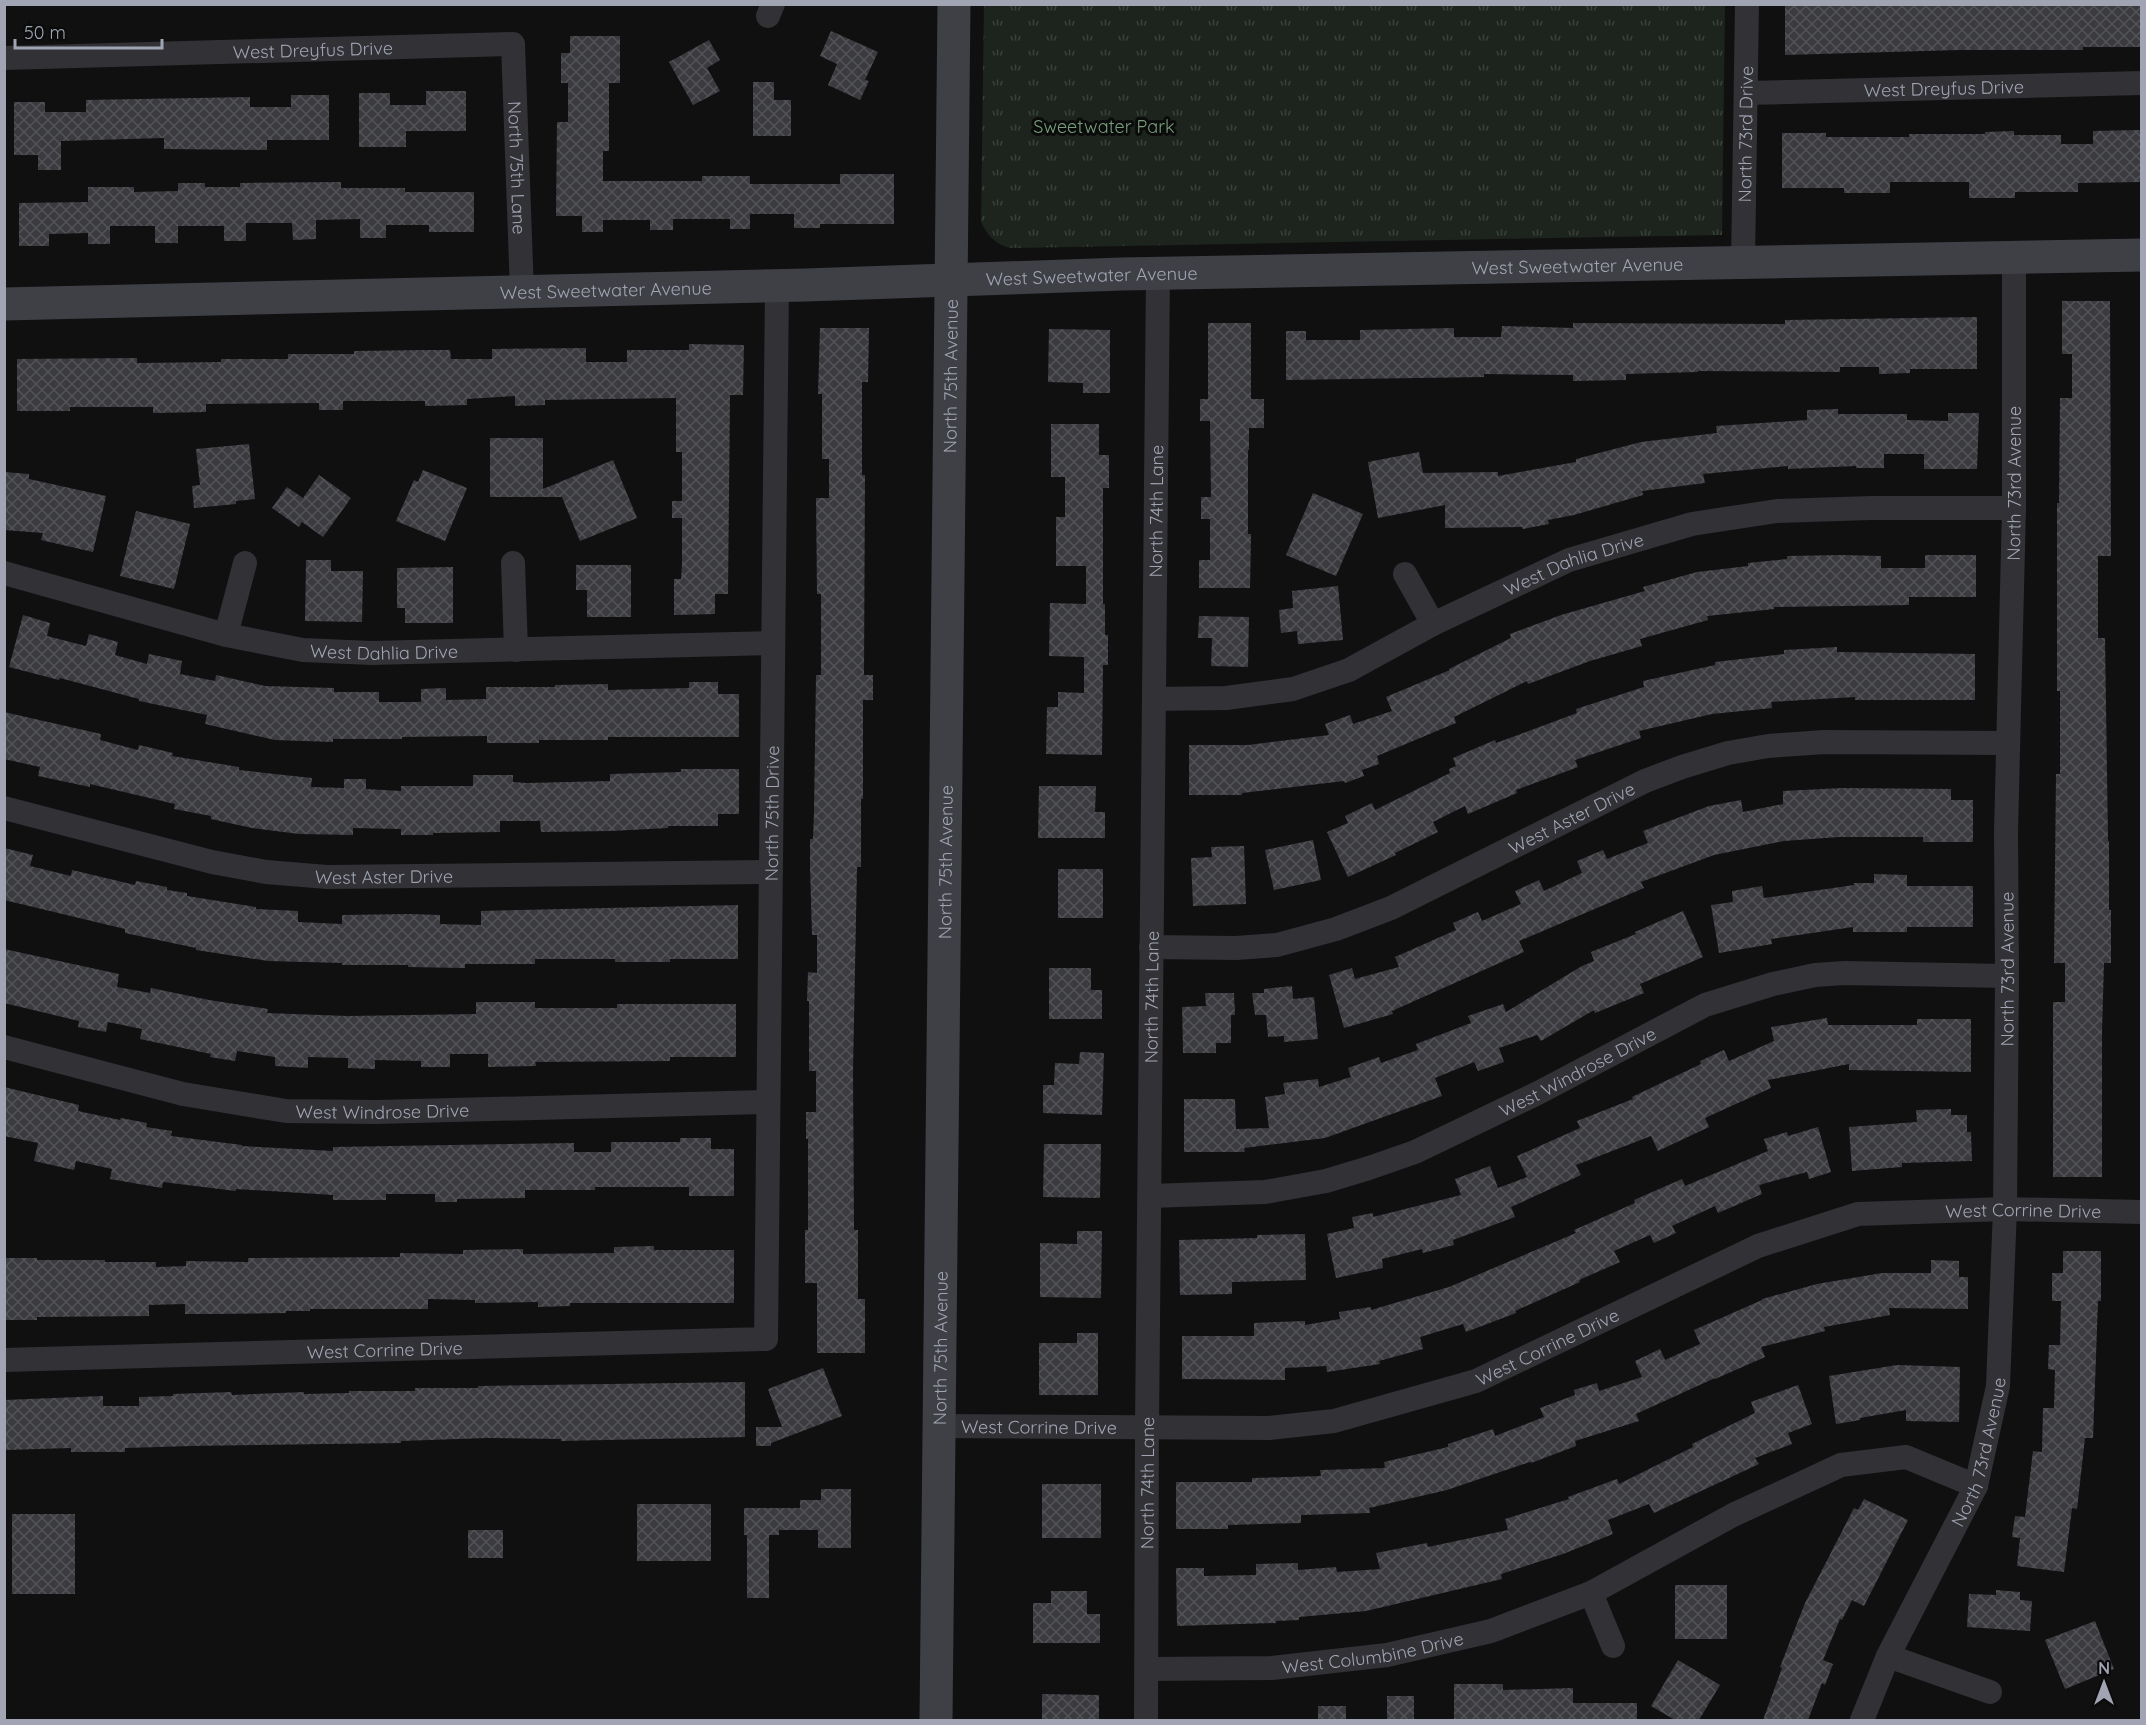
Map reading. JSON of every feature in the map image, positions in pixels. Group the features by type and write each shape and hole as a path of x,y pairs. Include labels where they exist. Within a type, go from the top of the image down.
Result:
{"street":[{"name":"North 75th Avenue","path":"936,1720 954,4"},
{"name":"North 73rd Drive","path":"1743,263 1747,4"},
{"name":"West Dreyfus Drive","path":"4,58 513,44"},
{"name":"North 75th Lane","path":"513,44 522,292"},
{"name":"West Dreyfus Drive","path":"1746,93 2142,83"},
{"name":"West Sweetwater Avenue","path":"4,304 1158,274 2142,255"},
{"name":"North 73rd Avenue","path":"1862,1720 1888,1656 1976,1486 1998,1386 2005,1209 2007,743 2014,508 2014,258"},
{"name":"North 74th Lane","path":"1146,1720 1158,274"},
{"name":"North 75th Drive","path":"766,1339 777,285"},
{"name":"West Dahlia Drive","path":"1154,699 1226,698 1293,689 1349,670 1433,624 1569,560 1692,524 1777,510 2014,508"},
{"path":"226,635 245,563"},
{"path":"513,563 516,650"},
{"name":"West Dahlia Drive","path":"4,573 226,635 315,650 371,653 773,643"},
{"path":"1405,574 1433,624"},
{"name":"West Aster Drive","path":"1151,947 1236,948 1277,945 1336,929 1391,908 1645,781 1728,753 1768,746 1824,742 2007,743"},
{"name":"West Aster Drive","path":"4,808 212,862 266,872 327,876 771,872"},
{"name":"West Windrose Drive","path":"1150,1196 1265,1192 1326,1181 1369,1168 1415,1152 1528,1098 1705,1005 1773,984 1815,975 1845,973 2007,976"},
{"name":"West Windrose Drive","path":"4,1047 183,1094 285,1111 376,1112 768,1102"},
{"name":"West Corrine Drive","path":"939,1426 1269,1428 1334,1421 1476,1382 1747,1251 1858,1214 2005,1209 2142,1212"},
{"name":"West Corrine Drive","path":"4,1360 766,1339"},
{"name":"West Columbine Drive","path":"1148,1669 1272,1668 1387,1655 1491,1631 1591,1593 1733,1515 1841,1465 1906,1457 1976,1486"},
{"path":"1591,1593 1613,1646"},
{"path":"1888,1656 1990,1692"}],"green space":[{"name":"Sweetwater Park","path":"984,5 1725,5 1722,235 1010,248 993,239 981,222"}],"building":[{"path":"1785,4 2142,4 2142,47 1785,55"},
{"path":"831,31 878,52 865,80 869,81 860,100 828,85 837,64 820,56"},
{"path":"570,36 620,36 620,83 609,83 609,151 603,151 603,181 702,181 702,176 750,176 750,184 840,184 840,174 894,174 894,224 820,224 820,228 794,228 794,214 750,214 750,229 730,229 730,219 673,219 673,230 650,230 650,220 603,220 603,232 582,232 582,216 556,216 557,122 568,122 568,83 561,83 561,53 570,53"},
{"path":"709,40 720,60 707,68 720,91 693,105 669,62"},
{"path":"753,82 774,82 774,100 791,100 791,136 753,136"},
{"path":"426,91 466,91 466,131 406,131 406,147 359,147 359,93 390,93 390,105 426,105"},
{"path":"291,95 329,95 329,140 267,140 267,150 164,149 164,138 61,141 61,170 38,170 38,155 14,155 14,102 45,102 45,112 86,112 86,100 250,97 250,107 291,107"},
{"path":"2140,130 2140,182 2078,183 2078,192 2015,192 2015,198 1969,198 1969,182 1890,182 1890,193 1844,193 1844,188 1782,188 1782,133 1826,133 1826,137 1909,137 1909,134 1985,134 1985,132 2014,131 2014,135 2061,135 2061,144 2093,144 2093,131"},
{"path":"341,182 341,188 405,188 405,192 474,192 474,232 429,232 429,225 386,225 386,238 360,238 360,219 316,220 316,239 293,240 292,223 246,223 246,241 224,241 224,226 178,226 178,243 155,243 155,226 110,226 110,244 88,244 88,233 49,234 49,246 19,246 19,203 88,202 88,187 134,187 134,192 178,191 178,183 205,183 205,187 240,187 240,183"},
{"path":"2062,301 2110,301 2111,556 2098,556 2098,638 2105,638 2109,910 2111,910 2111,963 2104,963 2102,1177 2053,1177 2053,1002 2065,1002 2065,963 2054,963 2056,774 2060,774 2060,691 2057,691 2057,503 2059,503 2060,398 2072,398 2072,354 2062,354"},
{"path":"1977,317 1977,369 1910,369 1910,373 1879,374 1879,367 1840,367 1840,372 1698,371 1626,374 1626,380 1573,381 1573,375 1484,374 1484,377 1286,380 1286,331 1306,331 1306,340 1360,340 1360,330 1454,328 1454,337 1501,337 1502,326 1573,328 1573,323 1785,324 1785,320"},
{"path":"1208,323 1251,323 1251,399 1264,399 1264,428 1249,428 1250,588 1199,588 1199,560 1210,560 1210,519 1201,519 1201,497 1211,497 1210,421 1200,421 1200,399 1208,399"},
{"path":"820,328 869,328 868,382 862,382 862,475 865,475 864,675 873,675 873,700 863,700 863,799 861,799 861,867 857,867 853,1071 854,1230 858,1230 858,1299 865,1299 865,1353 817,1353 817,1283 805,1283 805,1230 808,1230 806,1112 816,1112 816,1071 809,1071 809,1001 807,1001 808,972 817,973 817,935 812,935 810,867 810,839 813,839 814,813 816,675 821,675 821,594 817,594 816,498 829,498 829,459 822,459 822,394 818,394"},
{"path":"1049,329 1110,330 1110,393 1083,393 1083,383 1048,382"},
{"path":"689,344 744,345 743,395 730,395 728,594 715,594 715,614 674,615 674,579 681,579 682,565 682,518 672,518 672,501 682,501 682,452 676,452 676,398 545,400 545,405 515,406 515,396 467,399 467,405 425,406 425,401 343,401 343,410 319,410 319,403 206,404 206,412 153,413 153,407 70,407 70,411 17,411 17,359 137,358 137,363 221,362 221,359 288,359 288,354 450,350 451,359 492,359 492,349 586,348 586,362 627,362 627,350 689,350"},
{"path":"1838,409 1838,414 1907,414 1907,420 1948,421 1948,413 1979,413 1977,469 1924,469 1924,454 1884,454 1884,468 1856,468 1856,466 1788,469 1788,466 1703,474 1705,483 1642,491 1643,495 1548,520 1549,524 1523,529 1522,527 1445,528 1445,505 1378,518 1368,462 1419,452 1423,473 1498,472 1498,476 1576,462 1576,459 1641,442 1717,433 1716,426 1807,420 1807,410"},
{"path":"1051,424 1099,424 1099,455 1109,455 1109,488 1103,488 1103,604 1105,604 1105,635 1108,635 1108,665 1103,665 1102,755 1046,754 1047,707 1058,707 1058,692 1084,693 1084,657 1049,656 1050,603 1086,604 1086,566 1056,566 1056,517 1065,517 1065,477 1051,477"},
{"path":"490,438 543,438 543,489 613,460 637,518 580,541 562,497 490,497"},
{"path":"249,444 255,499 236,501 236,504 194,508 192,486 200,485 196,449"},
{"path":"423,470 467,488 445,541 396,521 414,480 418,482"},
{"path":"4,472 29,474 29,479 106,496 93,552 41,540 43,533 4,530"},
{"path":"319,475 351,498 323,537 302,522 299,527 272,508 287,487 303,498"},
{"path":"1313,493 1363,514 1336,576 1286,555"},
{"path":"136,511 190,524 174,589 120,576"},
{"path":"1925,555 1976,555 1976,597 1909,597 1909,605 1774,607 1774,609 1707,616 1708,620 1640,639 1642,646 1590,661 1528,684 1527,681 1454,717 1456,723 1377,756 1379,764 1362,770 1364,776 1345,783 1344,781 1242,793 1242,795 1189,795 1189,745 1248,745 1329,735 1325,724 1350,715 1353,724 1392,711 1386,697 1450,670 1511,638 1510,634 1561,615 1645,591 1643,587 1697,572 1748,566 1748,563 1787,559 1787,556 1881,556 1881,568 1925,568"},
{"path":"306,560 331,560 331,571 363,571 362,622 305,621"},
{"path":"576,565 631,565 631,617 587,617 587,590 576,590"},
{"path":"453,567 453,623 405,623 405,608 397,608 397,568"},
{"path":"1338,586 1343,640 1298,644 1297,631 1281,633 1279,610 1293,608 1292,591"},
{"path":"23,615 50,623 47,636 86,646 89,634 118,642 115,655 147,664 149,654 182,661 180,674 215,681 216,675 265,686 334,688 334,692 379,692 379,702 421,702 421,689 446,688 446,700 486,699 486,687 608,684 608,690 689,688 689,682 718,682 718,694 739,694 739,737 608,737 608,740 539,740 539,743 487,743 487,736 333,739 333,742 275,740 205,724 207,715 139,701 139,699 60,678 59,680 9,667"},
{"path":"1199,616 1249,617 1248,667 1211,666 1212,638 1198,638"},
{"path":"1837,647 1837,652 1975,654 1975,700 1855,700 1855,697 1771,702 1772,708 1712,714 1639,731 1641,738 1575,760 1578,767 1516,790 1517,793 1468,814 1465,806 1433,822 1438,832 1348,877 1327,832 1348,823 1345,816 1372,803 1375,810 1450,773 1449,769 1456,766 1453,758 1495,740 1496,743 1577,713 1576,709 1644,687 1643,681 1715,665 1715,662 1784,654 1784,650"},
{"path":"4,712 101,734 100,740 138,750 139,745 173,753 172,756 239,767 239,770 312,778 311,787 344,788 344,779 366,779 366,789 401,791 401,786 473,786 473,775 513,775 513,782 527,783 610,781 610,774 681,772 681,769 739,769 739,814 718,814 718,826 668,826 668,828 611,831 541,832 540,821 500,821 500,832 433,833 433,835 401,835 401,829 353,828 353,835 299,834 252,828 211,819 211,816 174,809 175,804 90,784 90,787 38,776 40,767 4,759"},
{"path":"1039,786 1096,786 1095,812 1105,812 1105,838 1038,838"},
{"path":"1842,788 1951,789 1951,800 1973,800 1973,842 1923,842 1923,837 1839,837 1784,841 1714,855 1641,882 1644,888 1519,941 1524,952 1392,1011 1393,1014 1344,1028 1329,975 1352,968 1355,979 1399,967 1395,957 1456,930 1453,923 1478,912 1482,921 1521,904 1515,891 1539,880 1544,891 1582,873 1577,861 1603,850 1607,859 1648,843 1643,831 1709,806 1741,800 1743,812 1783,804 1783,791"},
{"path":"1313,840 1321,880 1274,890 1265,850"},
{"path":"1244,846 1246,904 1193,906 1191,858 1212,857 1211,847"},
{"path":"4,848 33,855 30,866 71,876 72,870 135,885 136,881 167,887 167,890 187,893 187,896 256,907 256,909 298,911 298,922 342,924 342,915 409,914 440,915 440,924 481,925 481,911 738,905 738,959 615,962 615,959 535,959 535,964 465,964 465,968 268,961 196,950 196,948 125,933 125,929 4,900"},
{"path":"1058,869 1103,869 1103,918 1058,918"},
{"path":"1874,874 1907,875 1907,886 1973,886 1973,927 1907,927 1907,932 1853,932 1853,927 1771,939 1772,944 1719,953 1711,905 1733,902 1732,891 1762,886 1764,898 1854,885 1854,883 1874,883"},
{"path":"1683,911 1703,957 1640,984 1644,993 1595,1013 1594,1010 1541,1041 1537,1035 1499,1048 1504,1062 1478,1071 1474,1062 1435,1078 1442,1096 1325,1138 1244,1148 1245,1152 1184,1152 1184,1099 1235,1099 1236,1129 1269,1128 1265,1097 1285,1094 1283,1083 1318,1079 1319,1087 1351,1077 1348,1068 1379,1057 1381,1063 1418,1050 1416,1044 1471,1023 1468,1016 1503,1004 1506,1012 1594,961 1591,952 1636,934 1635,932"},
{"path":"4,949 119,974 117,987 150,993 151,988 268,1009 267,1013 348,1016 476,1014 476,1002 535,1002 535,1008 617,1008 617,1004 736,1004 736,1057 670,1057 670,1061 535,1062 536,1066 488,1067 488,1054 450,1054 450,1067 421,1067 421,1061 375,1060 375,1069 348,1068 348,1058 308,1057 308,1068 275,1066 275,1057 237,1051 235,1061 140,1039 142,1029 108,1022 106,1032 78,1027 79,1021 4,1003"},
{"path":"1049,968 1091,968 1091,990 1102,990 1102,1019 1049,1019"},
{"path":"1292,986 1293,999 1314,997 1318,1039 1284,1042 1284,1036 1268,1037 1266,1015 1255,1015 1252,993 1264,993 1264,989"},
{"path":"1205,993 1234,993 1235,1015 1231,1015 1231,1043 1216,1043 1216,1053 1183,1053 1182,1007 1206,1006"},
{"path":"1827,1018 1828,1025 1917,1025 1917,1019 1971,1019 1971,1072 1849,1070 1849,1064 1768,1080 1771,1088 1705,1118 1709,1127 1658,1151 1651,1136 1576,1165 1581,1175 1511,1207 1515,1217 1453,1240 1454,1245 1423,1253 1422,1249 1382,1259 1383,1268 1336,1278 1327,1234 1354,1228 1352,1217 1373,1213 1373,1217 1461,1195 1455,1179 1490,1166 1498,1188 1527,1177 1517,1156 1580,1128 1577,1121 1633,1099 1632,1097 1701,1064 1700,1061 1724,1050 1729,1061 1774,1041 1771,1027"},
{"path":"1080,1052 1104,1053 1102,1115 1043,1113 1043,1085 1054,1085 1055,1063 1079,1064"},
{"path":"4,1087 79,1105 78,1111 147,1123 146,1127 172,1131 171,1136 242,1146 333,1151 333,1147 574,1143 574,1152 611,1152 611,1142 680,1142 680,1138 711,1138 711,1149 734,1149 734,1196 689,1196 689,1187 595,1187 595,1190 525,1190 525,1198 457,1199 457,1202 435,1202 435,1194 386,1194 386,1200 333,1200 333,1195 236,1189 236,1191 163,1182 162,1188 110,1179 112,1169 76,1161 74,1170 34,1161 38,1143 4,1136"},
{"path":"1951,1109 1951,1115 1967,1115 1967,1132 1971,1132 1972,1161 1902,1163 1902,1167 1852,1171 1849,1127 1917,1122 1916,1110"},
{"path":"1818,1127 1831,1172 1809,1179 1807,1172 1759,1185 1762,1194 1718,1213 1715,1206 1672,1226 1676,1233 1654,1243 1650,1235 1614,1251 1620,1262 1515,1311 1516,1313 1466,1332 1463,1324 1420,1337 1423,1349 1379,1361 1380,1364 1327,1372 1326,1366 1285,1368 1285,1380 1182,1379 1182,1336 1254,1336 1254,1323 1305,1321 1305,1325 1340,1319 1339,1312 1371,1307 1371,1310 1449,1287 1576,1233 1574,1230 1682,1179 1685,1186 1768,1151 1764,1139 1787,1132 1788,1136"},
{"path":"1044,1144 1101,1144 1100,1198 1043,1197"},
{"path":"1077,1231 1102,1231 1101,1298 1040,1297 1040,1243 1077,1244"},
{"path":"1305,1234 1306,1280 1232,1282 1232,1294 1180,1295 1179,1240"},
{"path":"654,1246 654,1250 734,1250 734,1303 570,1303 570,1306 538,1307 538,1302 475,1303 475,1300 428,1299 428,1309 310,1309 310,1311 286,1311 286,1313 215,1314 185,1314 185,1304 149,1305 149,1316 37,1317 37,1320 4,1320 4,1258 156,1262 156,1267 186,1266 186,1261 248,1262 248,1258 400,1257 400,1253 463,1254 463,1250 523,1249 523,1254 614,1253 614,1247"},
{"path":"2063,1251 2101,1251 2101,1301 2098,1301 2093,1438 2085,1438 2077,1509 2072,1508 2064,1572 2017,1566 2020,1538 2012,1537 2015,1516 2025,1517 2033,1451 2042,1452 2043,1408 2054,1408 2055,1370 2048,1369 2049,1345 2060,1345 2061,1301 2052,1301 2052,1273 2063,1273"},
{"path":"1931,1260 1959,1261 1959,1277 1968,1277 1968,1309 1889,1308 1890,1315 1824,1327 1825,1331 1761,1347 1765,1357 1636,1414 1639,1421 1575,1441 1576,1446 1531,1463 1447,1490 1369,1508 1370,1513 1301,1515 1301,1523 1228,1525 1228,1529 1176,1529 1176,1482 1252,1482 1252,1478 1321,1476 1320,1470 1385,1468 1384,1462 1448,1447 1448,1444 1493,1429 1495,1436 1544,1417 1540,1408 1575,1395 1574,1390 1597,1383 1599,1391 1642,1377 1635,1361 1660,1349 1665,1360 1700,1344 1694,1330 1762,1299 1817,1284 1882,1273 1931,1273"},
{"path":"1077,1333 1098,1333 1098,1395 1039,1395 1039,1343 1077,1343"},
{"path":"1897,1365 1960,1367 1959,1422 1906,1421 1906,1410 1836,1424 1829,1376"},
{"path":"823,1368 842,1416 771,1443 771,1446 756,1446 756,1427 782,1427 768,1389"},
{"path":"745,1382 745,1437 561,1441 561,1439 487,1438 401,1441 401,1443 125,1448 125,1452 71,1452 71,1448 6,1450 4,1400 103,1396 103,1406 139,1406 139,1397 173,1396 173,1394 231,1392 232,1395 304,1392 304,1394 415,1391 415,1388 478,1388 478,1386"},
{"path":"1798,1385 1812,1424 1788,1433 1792,1444 1755,1458 1759,1464 1654,1513 1649,1504 1608,1520 1613,1534 1563,1554 1501,1574 1502,1579 1366,1611 1299,1617 1299,1620 1276,1621 1276,1623 1177,1626 1176,1568 1204,1568 1204,1576 1256,1575 1256,1564 1298,1563 1298,1570 1336,1567 1337,1572 1380,1569 1376,1553 1427,1543 1428,1547 1508,1530 1505,1519 1569,1499 1568,1497 1617,1479 1619,1484 1755,1413 1751,1402"},
{"path":"1042,1484 1101,1484 1101,1538 1042,1538"},
{"path":"821,1489 851,1489 851,1548 818,1548 818,1530 779,1530 779,1535 769,1535 769,1598 747,1598 747,1535 744,1535 744,1508 800,1508 800,1500 821,1500"},
{"path":"1864,1499 1908,1520 1864,1606 1852,1600 1842,1620 1840,1619 1823,1660 1833,1664 1825,1685 1822,1683 1808,1720 1763,1720 1782,1668 1780,1667 1805,1603 1854,1508 1858,1510"},
{"path":"637,1504 711,1504 711,1561 637,1561"},
{"path":"12,1514 75,1514 75,1594 12,1594"},
{"path":"468,1530 503,1530 503,1558 468,1558"},
{"path":"1675,1585 1727,1585 1727,1639 1675,1639"},
{"path":"1996,1590 2020,1592 2020,1600 2032,1601 2030,1631 1967,1627 1969,1594 1996,1595"},
{"path":"1051,1591 1087,1591 1087,1614 1100,1614 1100,1643 1033,1643 1033,1603 1051,1603"},
{"path":"2095,1621 2114,1669 2065,1689 2045,1640"},
{"path":"1678,1660 1720,1685 1699,1720 1675,1720 1651,1706"},
{"path":"1454,1684 1503,1684 1503,1690 1573,1688 1573,1703 1637,1703 1637,1720 1454,1720"},
{"path":"1042,1694 1099,1695 1099,1720 1042,1720"},
{"path":"1387,1696 1414,1696 1414,1720 1387,1720"},
{"path":"1318,1706 1346,1706 1346,1720 1318,1720"}]}
